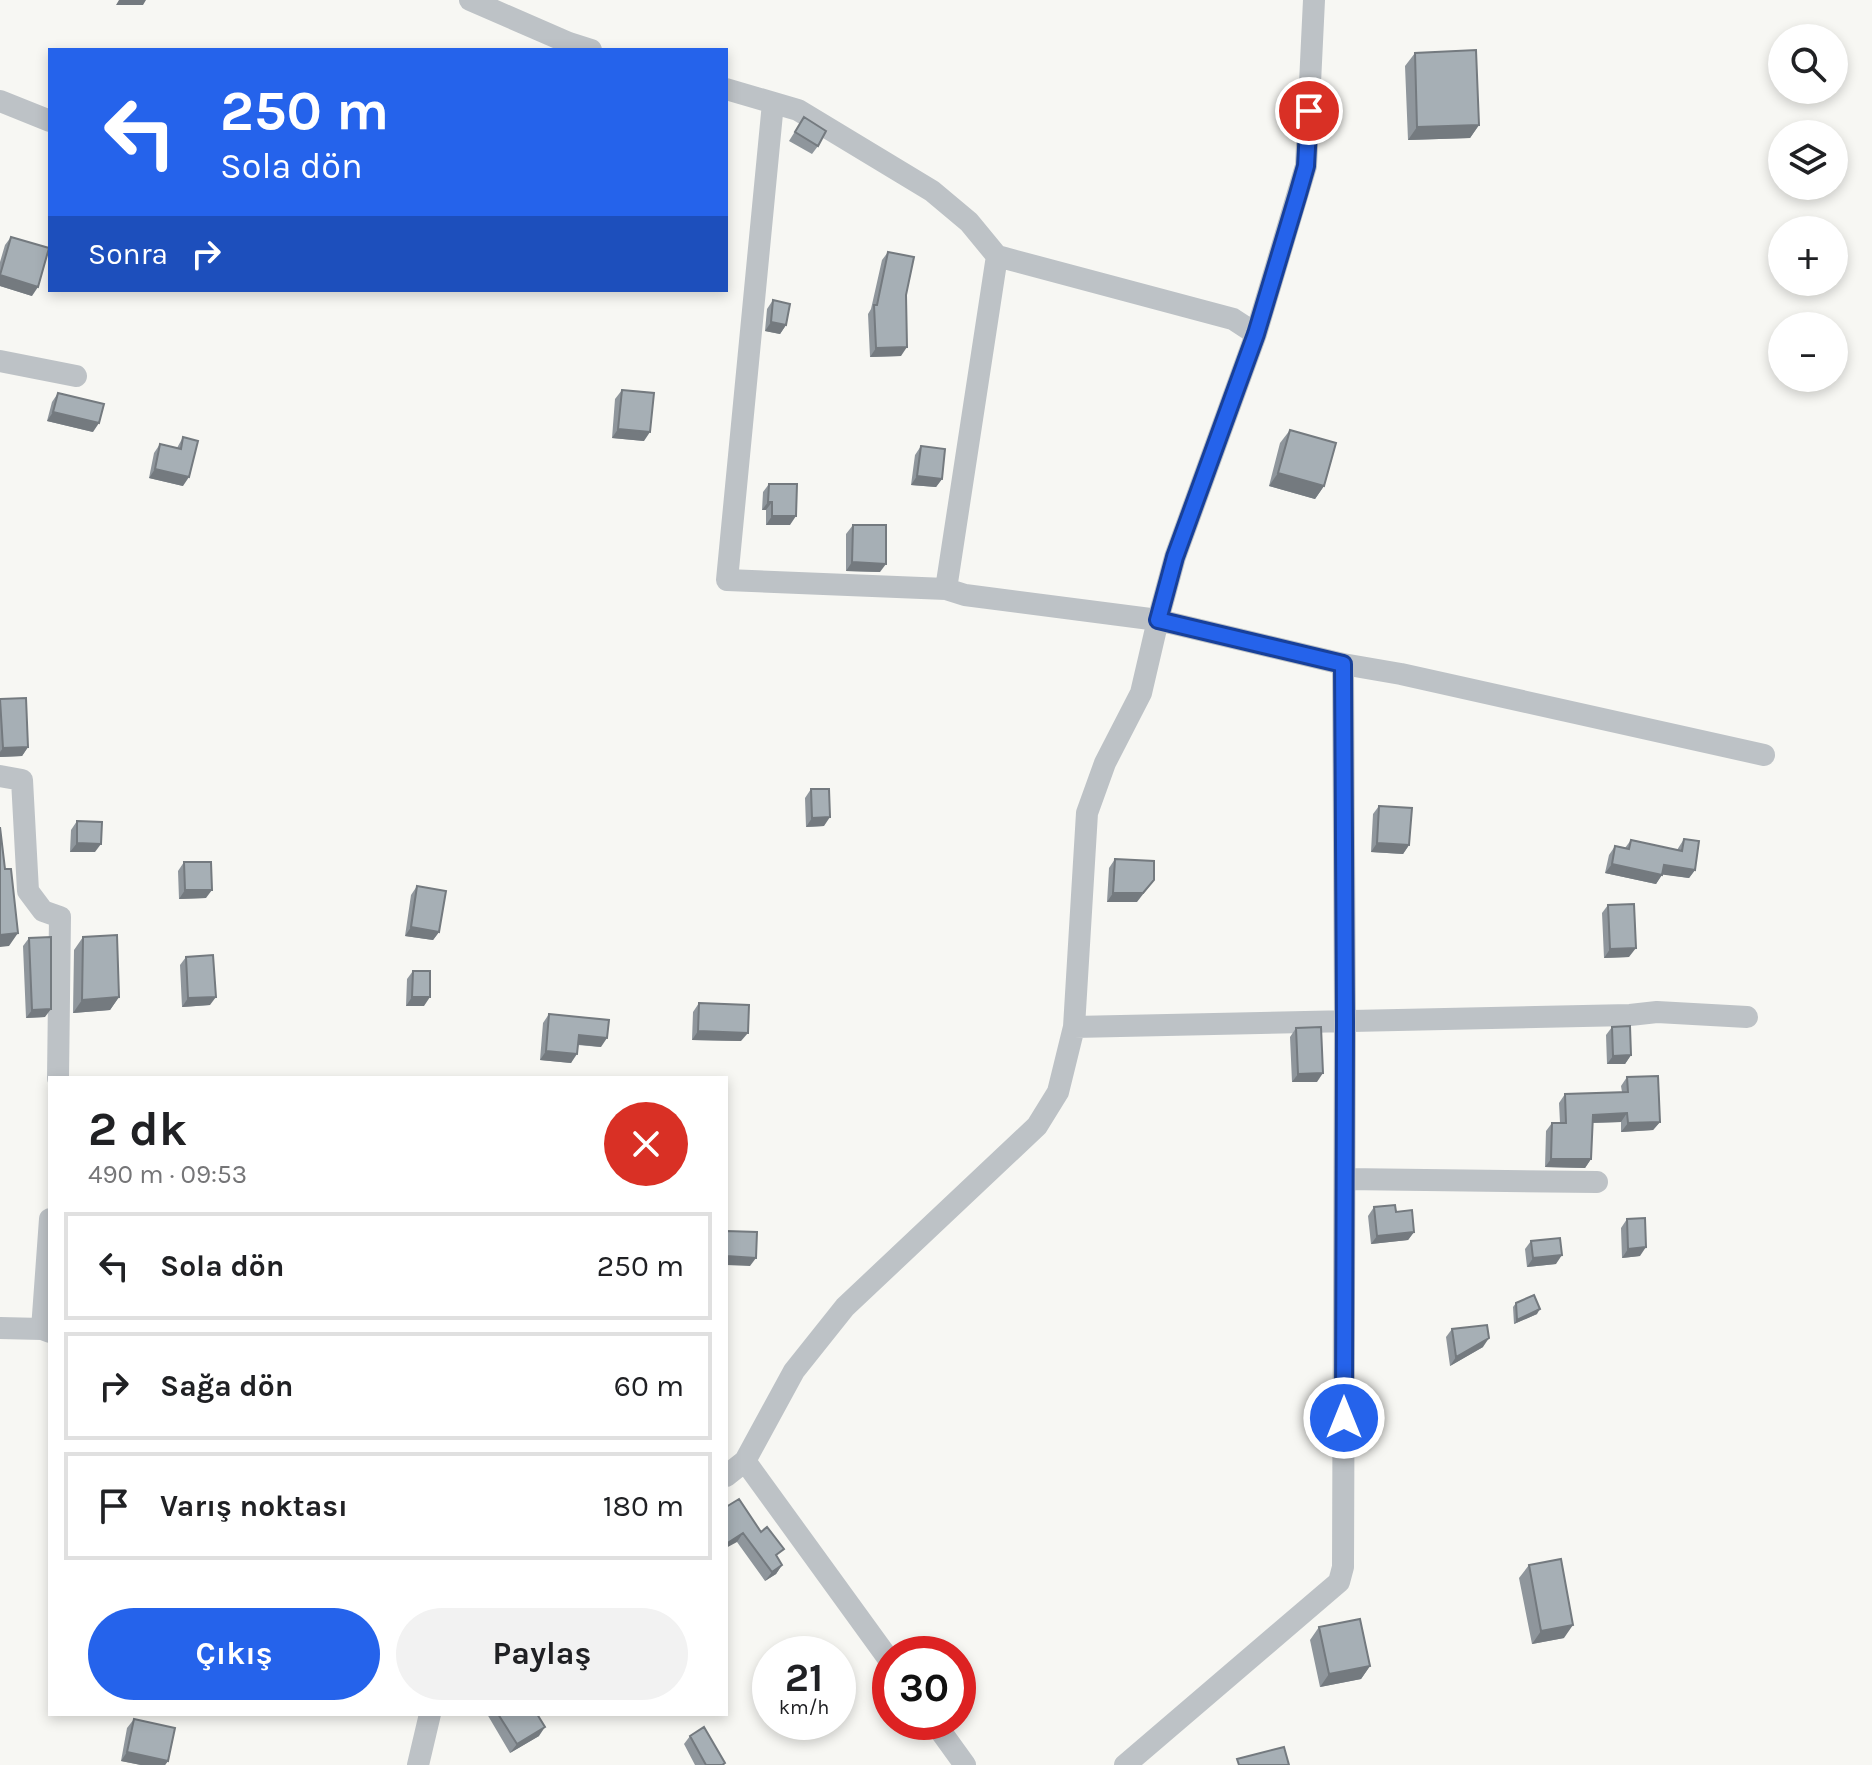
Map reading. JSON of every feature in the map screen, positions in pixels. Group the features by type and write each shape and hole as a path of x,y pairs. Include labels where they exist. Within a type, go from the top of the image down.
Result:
{"street":[{"path":"470,0 585,48"},
{"path":"728,1474 745,1461 794,1371 845,1307 1037,1126 1058,1092 1074,1027 1087,813 1105,763 1141,693 1175,557 1256,334 1306,166 1314,0"},
{"path":"728,90 798,110 932,191 969,222 997,256 1233,319 1256,334"},
{"path":"0,101 48,120"},
{"path":"773,103 727,580 946,589 965,595 1158,620 1343,664 1401,674 1764,755"},
{"path":"946,589 997,256"},
{"path":"0,361 76,376"},
{"path":"1125,1765 1339,1582 1343,1567 1343,664"},
{"path":"0,776 22,780 28,891 43,911 60,917 58,1076"},
{"path":"1074,1027 1657,1012 1747,1017"},
{"path":"1345,1179 1597,1182"},
{"path":"0,1328 46,1330 48,1274"},
{"path":"745,1461 872,1636"},
{"path":"418,1765 430,1716"},
{"path":"947,1740 965,1765"}],"building":[{"path":"1476,50 1479,125 1417,127 1415,53"},
{"path":"804,117 826,131 818,146 795,132"},
{"path":"11,237 48,248 38,287 0,275"},
{"path":"888,252 914,257 906,295 907,347 876,348 874,305 877,305"},
{"path":"773,300 790,304 786,325 771,322"},
{"path":"622,390 654,393 650,432 618,429"},
{"path":"58,393 104,404 99,423 53,412"},
{"path":"1290,430 1336,443 1324,486 1278,473"},
{"path":"183,437 198,441 189,477 155,469 160,444 181,449"},
{"path":"921,446 945,449 942,479 917,476"},
{"path":"769,484 797,484 796,516 772,516 772,502 768,502"},
{"path":"853,525 886,525 886,564 852,562"},
{"path":"26,698 28,747 3,748 0,699"},
{"path":"811,789 829,789 830,817 812,818"},
{"path":"1379,806 1412,808 1409,845 1377,843"},
{"path":"77,821 102,822 101,844 77,843"},
{"path":"0,827 5,869 11,869 18,933 0,935"},
{"path":"1684,839 1699,841 1695,870 1664,865 1662,875 1612,864 1615,846 1629,849 1631,840 1682,851"},
{"path":"1115,859 1154,861 1154,880 1143,893 1113,893"},
{"path":"184,862 211,862 212,890 185,890"},
{"path":"417,886 446,891 439,932 411,927"},
{"path":"1634,904 1636,948 1610,949 1608,905"},
{"path":"117,935 119,997 82,1000 83,937"},
{"path":"51,937 51,1009 32,1010 29,938"},
{"path":"213,955 216,997 188,998 186,957"},
{"path":"413,971 430,971 430,997 412,997"},
{"path":"699,1003 749,1005 748,1033 698,1031"},
{"path":"549,1014 609,1020 607,1038 579,1035 577,1054 546,1051"},
{"path":"1630,1026 1631,1055 1613,1056 1612,1027"},
{"path":"1321,1027 1323,1073 1298,1074 1296,1028"},
{"path":"1658,1076 1660,1122 1628,1123 1627,1113 1593,1115 1591,1159 1551,1159 1552,1123 1566,1123 1565,1094 1628,1092 1627,1077"},
{"path":"1395,1205 1396,1212 1412,1210 1414,1232 1377,1236 1374,1207"},
{"path":"1645,1218 1646,1247 1628,1249 1627,1219"},
{"path":"728,1231 757,1232 756,1258 728,1256"},
{"path":"1560,1238 1562,1255 1533,1258 1531,1241"},
{"path":"1534,1295 1540,1309 1517,1320 1516,1303"},
{"path":"1487,1325 1489,1338 1456,1357 1452,1329"},
{"path":"739,1499 761,1532 767,1527 784,1549 776,1555 782,1565 772,1572 743,1533 728,1543 728,1506"},
{"path":"1561,1559 1573,1625 1541,1631 1529,1565"},
{"path":"1360,1619 1370,1666 1329,1674 1319,1627"},
{"path":"499,1716 538,1716 545,1727 517,1744"},
{"path":"134,1719 175,1728 168,1761 127,1752"},
{"path":"704,1727 725,1763 722,1765 706,1765 690,1736"},
{"path":"1284,1747 1289,1765 1239,1765 1237,1759"}],"route":[{"path":"1309,111 1306,166 1298,194 1256,334 1175,557 1158,620 1343,664 1344,1418"}]}
